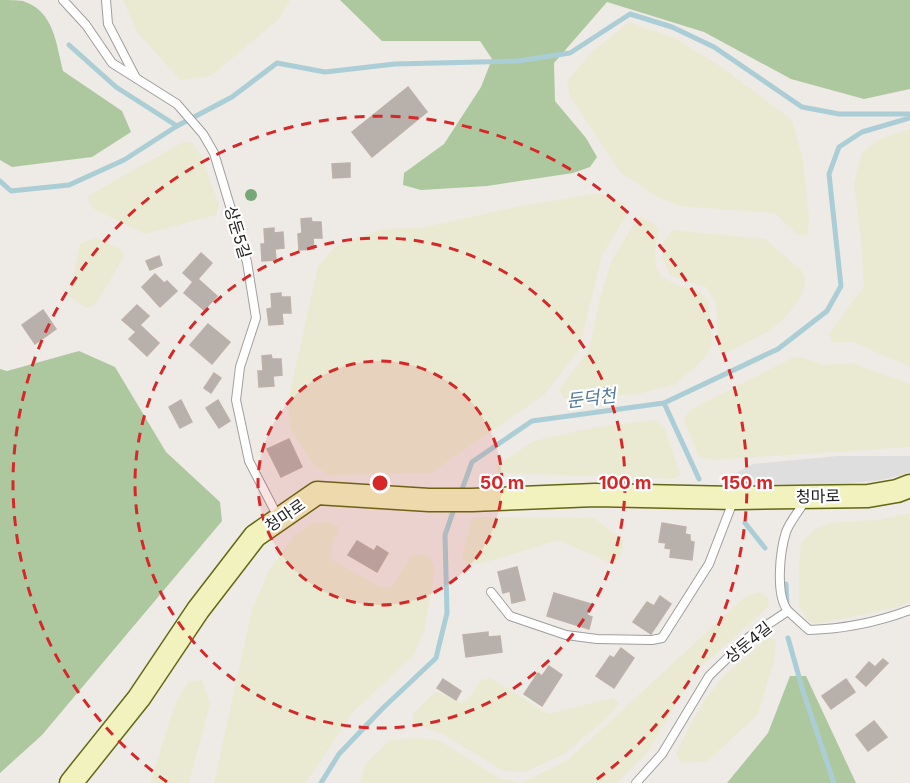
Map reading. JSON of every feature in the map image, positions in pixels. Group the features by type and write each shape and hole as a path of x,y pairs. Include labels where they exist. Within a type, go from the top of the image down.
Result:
{"street":[{"name":"청마로","path":"71,783 139,698 198,610 255,536 317,493 429,500 595,495 735,498 868,496 897,491 910,486"}],"lane":[{"name":"상둔5길","path":"63,0 86,25 112,63 177,104 203,134 214,153 247,262 256,318 240,367 237,400 249,461 279,519"},
{"path":"106,0 108,24 138,81"},
{"path":"788,611 784,605 779,572 786,532 808,496"},
{"path":"490,592 510,616 566,635 597,639 652,640 662,638 709,564 735,498"},
{"name":"상둔4길","path":"636,783 662,754 709,676 749,637 788,611 809,630 830,629 885,619 910,610"}],"green space":[{"path":"0,0 23,1 41,12 52,29 63,71 122,111 131,132 92,157 12,167 0,160"},
{"path":"123,0 290,0 279,19 211,76 180,80 137,32"},
{"path":"340,0 910,0 910,89 864,99 791,79 704,32 607,2 554,63 555,101 586,138 597,157 590,167 573,173 487,186 421,190 403,185 404,173 444,144 481,87 492,59 480,41 382,41"},
{"path":"629,22 674,38 723,68 792,120 803,160 809,218 807,235 798,235 775,213 679,206 656,196 620,172 570,96 567,81 592,52"},
{"path":"910,129 910,367 853,342 834,343 829,334 864,286 854,183 862,153 878,140"},
{"path":"183,142 193,143 202,158 219,205 216,215 145,234 92,208 88,196"},
{"path":"599,193 625,205 628,213 602,255 579,350 544,395 431,473 329,475 314,466 290,428 289,397 318,266 335,247 381,229 420,228 517,207"},
{"path":"638,218 656,225 659,232 655,249 656,266 661,276 673,283 700,292 708,300 712,345 703,360 674,385 638,394 565,399 559,390 589,350 600,298 612,260"},
{"path":"672,230 765,239 801,270 806,278 801,297 786,317 769,331 726,353 719,350 716,303 706,287 671,276 662,258 664,241"},
{"path":"96,238 120,249 124,256 96,304 86,308 69,296 80,244"},
{"path":"79,351 115,367 166,452 220,502 222,521 42,735 0,773 0,369 7,371"},
{"path":"796,356 825,365 852,363 910,384 910,447 712,460 699,457 684,419 690,410"},
{"path":"655,420 664,427 680,474 675,479 498,473 496,466 534,441 597,427"},
{"path":"910,513 910,602 898,607 816,624 807,620 799,605 799,566 801,544 813,531 828,523 877,520"},
{"path":"472,518 594,518 623,540 623,548 619,559 613,564 558,540 480,564 468,564 462,558"},
{"path":"329,521 338,527 332,560 381,587 391,587 412,555 422,554 431,559 435,570 424,632 414,655 352,713 306,783 214,783 252,610 270,568 294,536 310,524"},
{"path":"760,592 768,598 769,606 694,673 646,755 616,783 521,783 568,760 746,596"},
{"path":"768,638 776,640 774,660 758,714 708,761 681,763 676,753 704,700 725,675"},
{"path":"790,676 806,676 856,783 727,783 768,733"},
{"path":"491,678 548,714 612,698 619,703 609,716 564,754 525,772 504,771 441,733 415,724 412,715 435,692 460,703 467,700 482,680"},
{"path":"202,680 210,704 189,783 150,783 176,702 188,682"},
{"path":"419,738 440,741 499,778 521,783 360,783 365,764 390,740"}],"shaded area":[{"path":"838,456 910,456 910,473 876,481 816,485 732,483 734,474 753,464"}],"building":[{"path":"408,87 427,112 372,157 352,132"},
{"path":"350,163 350,177 333,178 332,164"},
{"path":"311,218 312,222 321,222 322,238 313,238 314,249 299,250 298,234 302,233 301,219"},
{"path":"274,228 274,233 283,232 284,248 275,249 276,260 262,261 261,244 265,244 264,229"},
{"path":"201,253 212,263 198,279 217,296 204,310 184,293 193,282 183,273"},
{"path":"159,256 162,265 150,270 146,261"},
{"path":"155,274 177,291 160,307 142,287"},
{"path":"281,293 281,297 290,297 291,313 282,313 283,324 269,325 267,309 272,308 271,294"},
{"path":"137,305 149,316 140,325 159,343 147,356 129,339 136,332 122,320"},
{"path":"43,310 56,329 35,344 22,325"},
{"path":"208,324 230,342 212,364 190,345"},
{"path":"271,355 272,359 281,359 282,375 273,376 274,386 259,387 258,371 263,371 262,356"},
{"path":"214,373 221,378 211,393 204,388"},
{"path":"181,400 192,422 180,428 169,407"},
{"path":"218,400 230,421 219,428 206,408"},
{"path":"289,439 302,467 281,477 267,449"},
{"path":"662,523 686,527 685,534 690,535 690,541 694,542 692,560 670,557 671,549 665,548 666,543 659,542"},
{"path":"357,541 374,551 377,546 388,553 377,572 348,555"},
{"path":"517,567 525,600 512,603 510,591 503,593 498,572"},
{"path":"554,593 591,604 587,615 592,617 589,629 547,616"},
{"path":"660,596 671,604 651,634 633,622 647,602 654,606"},
{"path":"488,632 488,637 500,636 502,652 466,657 463,635"},
{"path":"621,648 634,658 614,688 596,676 610,656 614,658"},
{"path":"883,659 888,663 866,686 856,677 869,662 875,667"},
{"path":"549,666 562,675 542,706 524,694 538,673 542,676"},
{"path":"443,679 461,691 456,700 437,688"},
{"path":"846,679 855,692 831,709 822,696"},
{"path":"874,721 887,737 868,751 856,735"}],"waterway":[{"path":"0,181 11,191 69,185 124,160 177,126 232,97 277,63 325,72 395,64 518,61 570,53 630,14 672,27 714,47 802,107 839,114 910,114"},
{"path":"69,45 116,87 177,126"},
{"name":"둔덕천","path":"460,495 472,462 532,421 664,403 778,349 827,311 841,286 829,174 839,147 862,132 910,118"},
{"path":"664,403 699,479"},
{"name":"둔덕천","path":"321,783 339,754 436,658 447,613 445,535 455,506"},
{"path":"745,523 765,548"},
{"path":"786,584 787,604"},
{"path":"788,638 834,783"}]}
